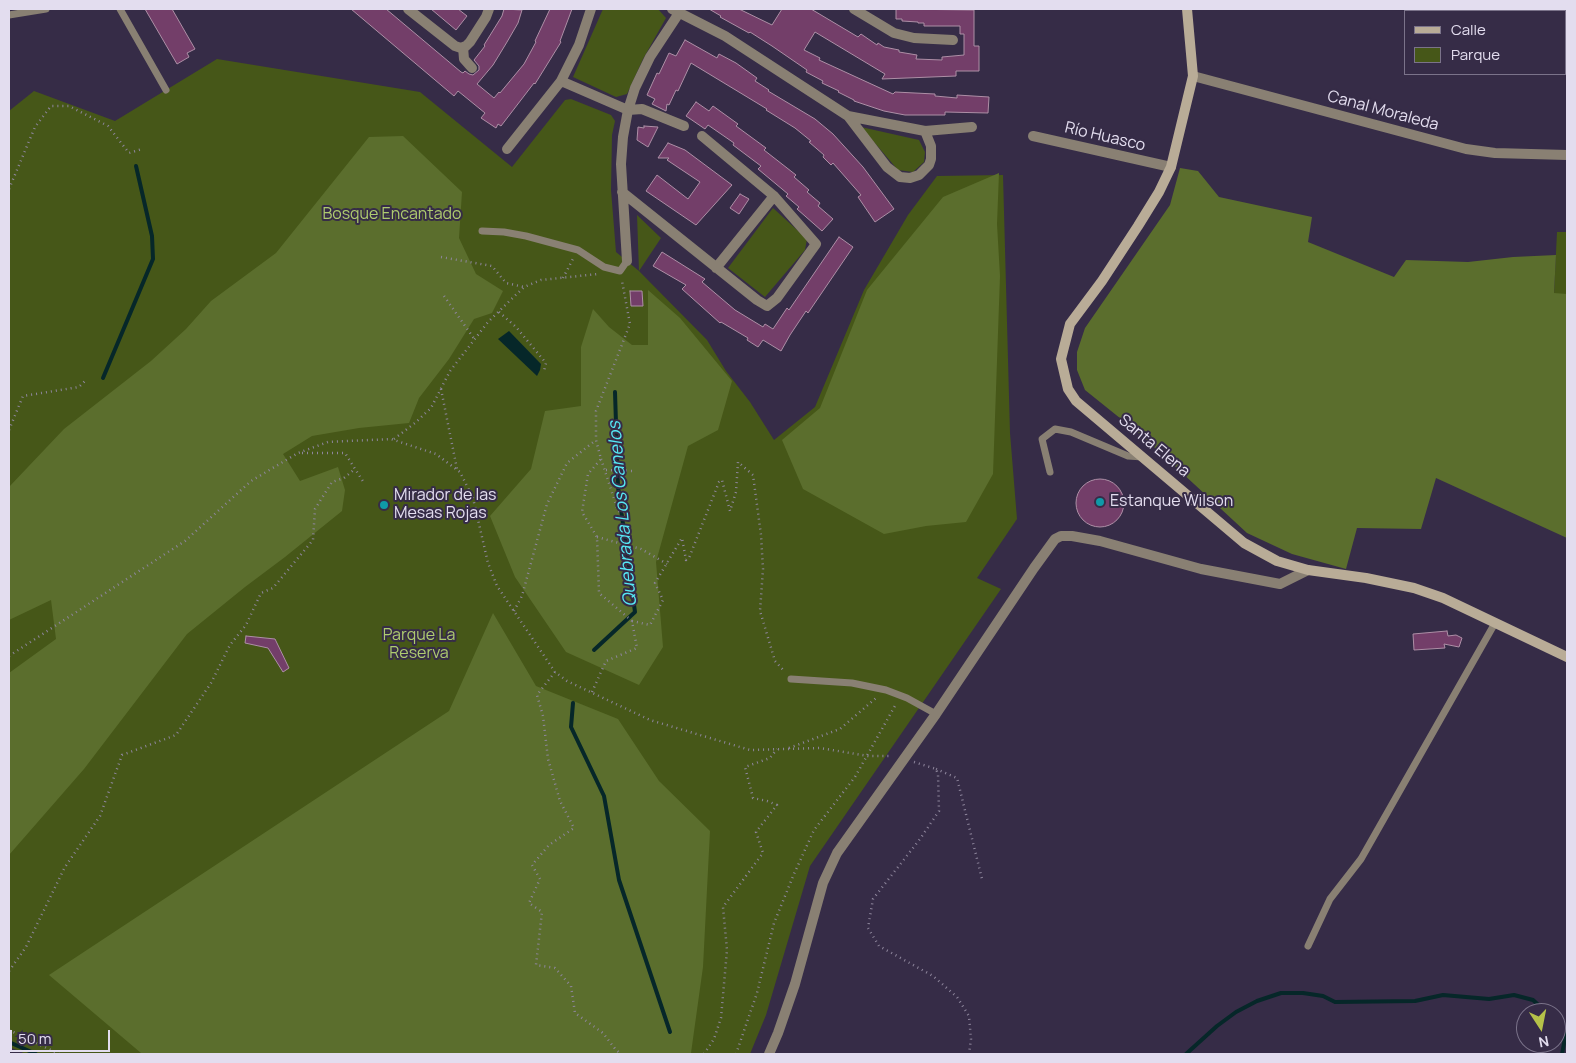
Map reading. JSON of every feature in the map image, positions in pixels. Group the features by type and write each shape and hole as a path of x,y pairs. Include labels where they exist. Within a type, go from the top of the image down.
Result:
{"street":[{"path":"408,9 455,46 463,48"},
{"path":"463,48 470,42 489,9"},
{"path":"507,149 561,82 579,45 591,9"},
{"name":"Santa Elena","path":"1187,9 1193,76 1171,167 1159,192 1138,226 1102,281 1070,324 1061,359 1068,389 1076,401 1244,543 1277,561 1308,570 1366,578 1414,588 1443,598 1567,657"},
{"path":"627,261 621,155 628,110 635,88 676,10 725,36 848,116 887,167 900,177 910,178 919,175 929,166 931,146 926,132"},
{"path":"860,11 894,33 914,38 953,40"},
{"path":"463,48 464,59 472,68"},
{"name":"Canal Moraleda","path":"1193,76 1466,149 1494,153 1567,155"},
{"path":"561,82 628,110 642,110 684,126"},
{"path":"848,116 926,132 972,127"},
{"path":"622,192 716,268 767,306 777,298 816,244 774,196 702,136"},
{"name":"Río Huasco","path":"1033,136 1171,167"},
{"path":"716,268 774,196"},
{"path":"768,1054 778,1033 795,984 823,883 837,853 936,714 1055,539 1061,536 1072,536 1100,541 1201,569 1280,584 1308,570"}],"lane":[{"path":"9,15 46,9"},
{"path":"120,9 166,90"},
{"path":"482,231 526,236 578,250 604,266 620,271 627,261"},
{"path":"1050,472 1042,439 1055,429 1071,432 1128,456 1143,457"},
{"path":"1308,946 1330,899 1361,859 1495,623"},
{"path":"791,679 852,684 886,690 936,714"}],"path":[{"path":"9,189 35,127 51,106 69,106 108,126 129,153 142,150"},
{"path":"562,278 578,250"},
{"path":"441,257 492,266 506,282 524,287"},
{"path":"394,439 431,408 450,371 499,312 524,287 541,280 620,271 630,324 596,411 596,440 618,511 632,513"},
{"path":"444,296 475,340"},
{"path":"499,312 516,327 546,363 544,371"},
{"path":"9,430 23,396 79,387 85,381"},
{"path":"440,389 457,470 473,498 488,563 497,586 555,672 567,681 650,720 750,750 820,748 868,756 886,755 936,769 957,778 982,879"},
{"path":"9,656 185,541 251,481 298,453 328,442 394,439 436,454 457,470"},
{"path":"514,611 522,596 547,504 567,463 596,440"},
{"path":"298,453 345,453 364,483"},
{"path":"601,459 588,474 582,512 597,537 600,593 632,621 650,625 663,600 655,584 682,538 686,560 689,558 719,482 722,480 730,511 736,492 738,462 753,475 757,497 763,569 760,611 775,661 791,679"},
{"path":"9,971 26,947 65,867 100,816 122,755 176,735 211,682 230,644 246,625 260,592 273,588 313,540 315,509 332,482 344,478 355,469"},
{"path":"606,470 632,471"},
{"path":"597,537 641,549 666,564"},
{"path":"592,692 606,661 638,648 632,621"},
{"path":"555,672 537,695 548,759 560,801 574,828 549,845 532,865 540,879 529,902 542,912 536,965 555,968 571,986 575,1013 602,1034 621,1054"},
{"path":"785,750 840,729 886,690"},
{"path":"736,1054 757,993 774,923 814,830 855,777 901,696"},
{"path":"704,1054 714,1039 721,1018 727,950 723,907 763,853 756,832 777,806 767,801 753,798 745,767 770,758 777,749"},
{"path":"936,769 938,774 939,811 920,839 873,899 868,928 879,946 933,976 957,997 969,1016 971,1038 969,1054"},
{"path":"9,1030 59,1054"}],"green space":[{"path":"603,9 658,9 666,18 643,59 627,94 616,97 573,77"},
{"name":"Parque La Reserva","path":"217,59 420,92 512,167 565,100 571,99 611,115 615,121 612,135 611,190 616,252 639,271 707,340 774,440 815,407 864,290 908,215 937,176 1003,175 1010,433 1017,519 977,578 1001,589 810,866 766,1015 750,1054 26,1054 9,1047 9,111 34,91 115,121"},
{"path":"861,127 919,140 925,152 924,162 913,172 898,170"},
{"name":"Bosque Encantado","path":"403,136 462,192 459,238 476,274 503,291 492,313 474,319 449,359 419,398 409,423 359,428 312,436 283,454 300,481 338,467 345,490 342,511 187,634 84,769 9,855 9,673 56,639 51,600 9,620 9,487 64,429 151,361 186,329 211,301 276,253 369,137"},
{"path":"1180,168 1198,171 1219,197 1312,217 1308,242 1394,277 1406,260 1468,262 1556,255 1554,293 1567,294 1567,538 1436,478 1421,529 1357,528 1346,569 1292,554 1247,533 1141,435 1085,390 1077,370 1077,352 1085,328 1170,205"},
{"path":"999,173 997,224 1000,276 993,474 966,522 926,526 884,534 803,489 782,440 820,408 867,290 943,197"},
{"path":"773,208 807,239 805,250 765,297 728,268"},
{"path":"637,215 661,238 639,271"},
{"path":"1557,232 1567,232 1567,294 1554,294"},
{"path":"648,290 680,318 732,381 718,430 688,446 656,562 663,647 639,685 566,652 515,577 490,516 531,469 545,411 581,406 581,347 593,309 609,327 632,345 648,345"},
{"path":"493,613 536,686 618,719 659,781 710,831 703,967 691,1053 149,1054 141,1053 49,975 449,711"}],"shaded area":[{"path":"509,331 541,364 537,376 498,339"}],"building":[{"path":"145,9 172,9 195,49 187,53 189,57 177,64"},
{"path":"351,9 386,9 461,72 465,71 473,75 479,70 479,66 474,60 485,46 504,9 522,10 518,23 507,42 493,65 477,84 494,98 524,64 550,9 572,9 561,42 535,84 501,126 498,124 496,128 481,118 485,113 458,91 454,96"},
{"path":"431,9 458,9 467,16 456,30"},
{"path":"709,9 739,9 772,25 782,9 811,9 858,37 861,34 877,45 878,43 884,47 899,50 899,52 917,55 916,59 942,60 942,57 964,55 964,34 960,34 960,26 924,26 924,23 902,21 902,19 896,19 896,9 974,10 974,46 979,46 979,71 956,71 956,76 882,79 885,74 815,32 804,50 820,58 819,60 893,94 895,92 935,94 935,96 957,98 957,95 989,97 988,113 945,112 945,115 905,115 884,111 854,101 822,83 823,81 806,72 807,70 750,32 720,17"},
{"path":"685,40 717,58 719,54 736,63 757,78 755,81 768,91 815,119 833,134 863,167 894,209 875,222 858,197 861,195 833,163 831,165 823,157 824,155 809,142 811,141 767,109 691,63 678,91 676,90 669,105 667,104 666,111 652,104 655,99 647,95 657,73 659,74 669,53 676,56"},
{"path":"696,102 709,111 713,106 738,124 736,126 766,148 764,150 796,175 794,177 820,203 818,206 833,219 822,231 797,209 799,207 786,196 788,194 758,169 761,166 733,145 734,143 708,125 705,129 686,116"},
{"path":"644,126 658,127 648,147 637,140 638,127 644,128"},
{"path":"668,143 685,150 732,185 696,225 646,191 657,175 688,199 700,182 667,160 669,158 658,158"},
{"path":"740,194 749,199 739,214 730,208"},
{"path":"839,237 853,247 808,313 806,311 781,351 763,340 758,347 747,340 748,338 720,323 682,289 686,285 653,266 662,252 705,279 702,282 735,310 763,327 765,324 773,329 787,308 789,310"},
{"path":"630,291 642,291 643,306 631,306"},
{"name":"Estanque Wilson","path":"1100,479 1109,481 1117,486 1122,494 1124,503 1122,512 1117,520 1109,525 1100,527 1091,525 1083,520 1078,512 1076,503 1078,494 1083,486 1091,481"},
{"path":"1447,631 1448,636 1456,635 1462,638 1459,647 1444,644 1445,648 1414,650 1413,634"},
{"path":"246,636 275,639 289,668 283,672 268,648 245,643"}],"waterway":[{"path":"103,378 153,259 152,236 136,166"},
{"name":"Quebrada Los Canelos","path":"594,650 635,612 618,487 615,392"},
{"name":"Quebrada Los Canelos","path":"573,703 571,727 604,796 619,880 670,1032"},
{"path":"1186,1054 1217,1026 1236,1012 1257,1001 1281,993 1303,993 1323,996 1335,1002 1415,1001 1443,995 1489,999 1514,995 1533,1000 1536,1003"},
{"path":"9,1042 36,1054"}],"place":[{"name":"Estanque Wilson","path":"1100,502"},
{"name":"Mirador de las Mesas Rojas","path":"384,505"}]}
